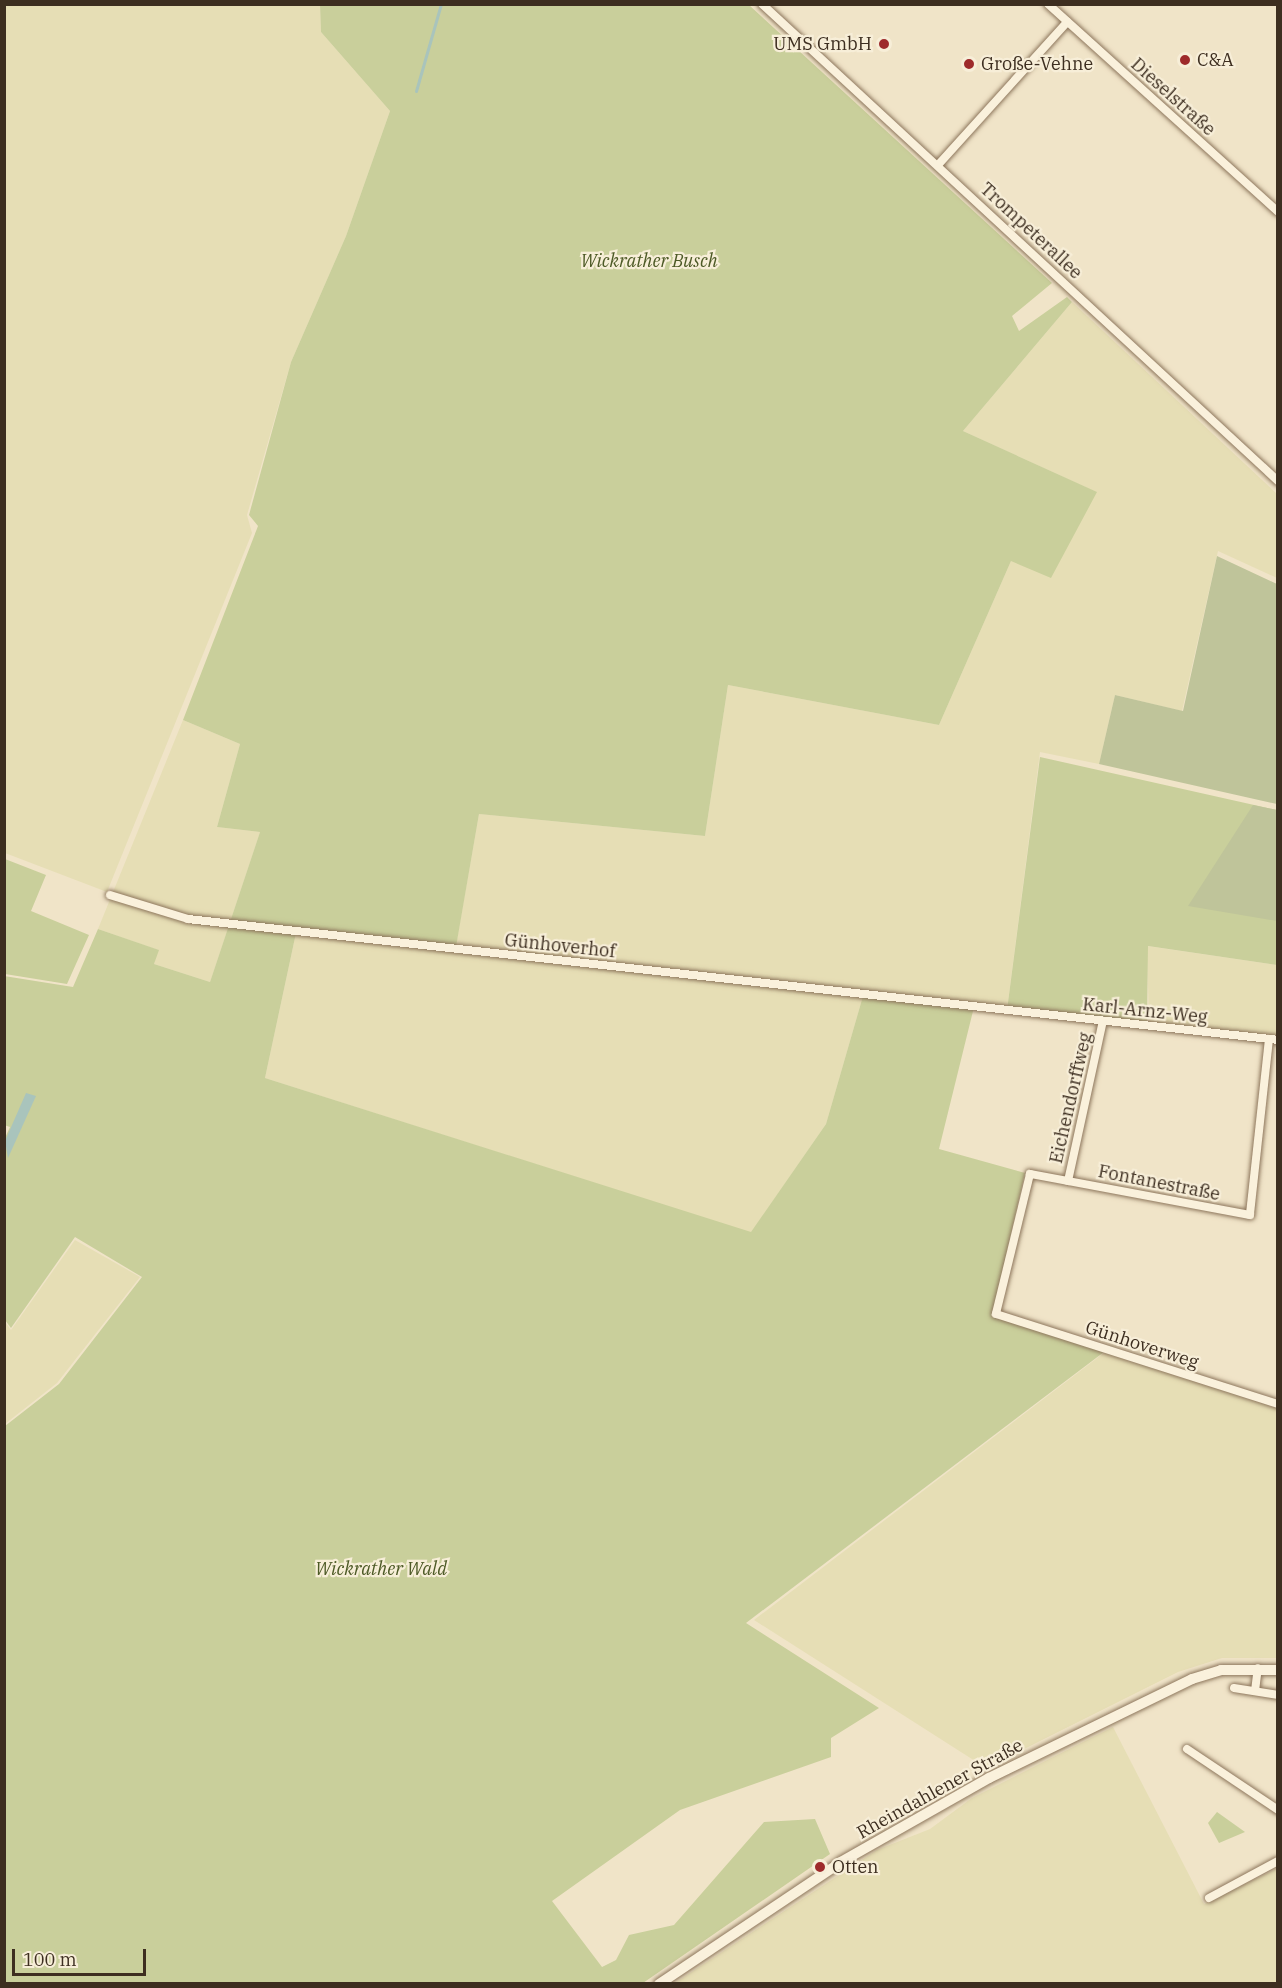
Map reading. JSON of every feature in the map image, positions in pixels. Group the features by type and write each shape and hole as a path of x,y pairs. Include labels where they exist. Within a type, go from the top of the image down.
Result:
{"main road":[{"name":"Rheindahlener Straße","path":"659,1983 841,1862 989,1778 1192,1679 1258,1668 1278,1670"}],"street":[{"name":"Trompeterallee","path":"762,4 1278,481"},
{"name":"Dieselstraße","path":"1048,4 1278,212"},
{"path":"938,165 1067,22"},
{"name":"Günhoverhof","path":"110,895 188,919 1010,1012"},
{"name":"Karl-Arnz-Weg","path":"1010,1012 1273,1040"},
{"name":"Eichendorffweg","path":"1068,1180 1103,1021"},
{"name":"Fontanestraße","path":"996,1314 1030,1174 1250,1215 1273,1040"},
{"name":"Günhoverweg","path":"996,1314 1278,1404"},
{"path":"1255,1691 1258,1668"},
{"path":"1234,1688 1278,1695"},
{"path":"1187,1749 1278,1810"},
{"path":"1209,1898 1278,1861"}],"shaded area":[{"path":"4,5 320,5 321,32 390,111 346,236 291,362 247,515 252,533 107,892 5,853"},
{"path":"1072,302 1277,494 1277,578 1218,551 1182,711 1115,695 1099,764 1040,752 1007,1010 863,996 826,1124 751,1233 265,1078 296,933 455,951 479,814 705,836 728,685 939,725 1011,561 1096,492 963,431"},
{"path":"183,720 240,744 217,827 260,832 210,982 154,964 158,950 98,929"},
{"path":"1147,946 1277,965 1277,1036 1149,1024"},
{"path":"75,1240 140,1277 57,1383 5,1424 5,1322 11,1330"},
{"path":"1105,1352 1277,1408 1277,1658 1222,1658 1178,1672 986,1768 754,1620"},
{"path":"1113,1727 1204,1904 1276,1869 1277,1983 675,1983 877,1850 930,1829 972,1798"}],"green space":[{"path":"320,5 749,5 1052,283 1012,316 1019,331 1067,297 1072,302 963,431 1097,492 1051,578 1011,561 939,725 728,685 705,836 479,814 456,947 296,933 265,1078 751,1232 826,1124 863,996 974,1007 939,1149 1025,1173 992,1316 1104,1352 746,1623 879,1708 831,1738 831,1757 680,1810 552,1901 602,1967 616,1960 629,1935 674,1925 764,1822 815,1819 830,1854 643,1983 5,1983 5,1426 59,1384 142,1277 75,1237 11,1328 5,1320 4,1140 10,1127 4,1125 4,976 73,987 98,929 159,950 154,964 210,982 260,832 217,827 240,744 183,720 258,526 249,515 291,362 346,236 390,111 321,32"},
{"path":"1217,556 1277,584 1277,804 1099,764 1115,695 1183,711"},
{"path":"1040,757 1277,810 1277,965 1148,946 1147,1024 1007,1010"},
{"path":"1253,805 1277,810 1277,921 1188,906"},
{"path":"5,859 46,875 31,911 89,935 67,984 5,974"},
{"path":"1217,1812 1245,1832 1219,1843 1208,1823"}],"water":[{"path":"26,1093 36,1096 8,1158 5,1141"}],"waterway":[{"path":"416,91 441,4"}],"place":[{"name":"UMS GmbH","path":"884,44"},
{"name":"C&A","path":"1185,60"},
{"name":"Große-Vehne","path":"969,64"},
{"name":"Otten","path":"820,1867"}],"park label":[{"name":"Wickrather Busch","path":"649,261"},
{"name":"Wickrather Wald","path":"381,1569"}]}
